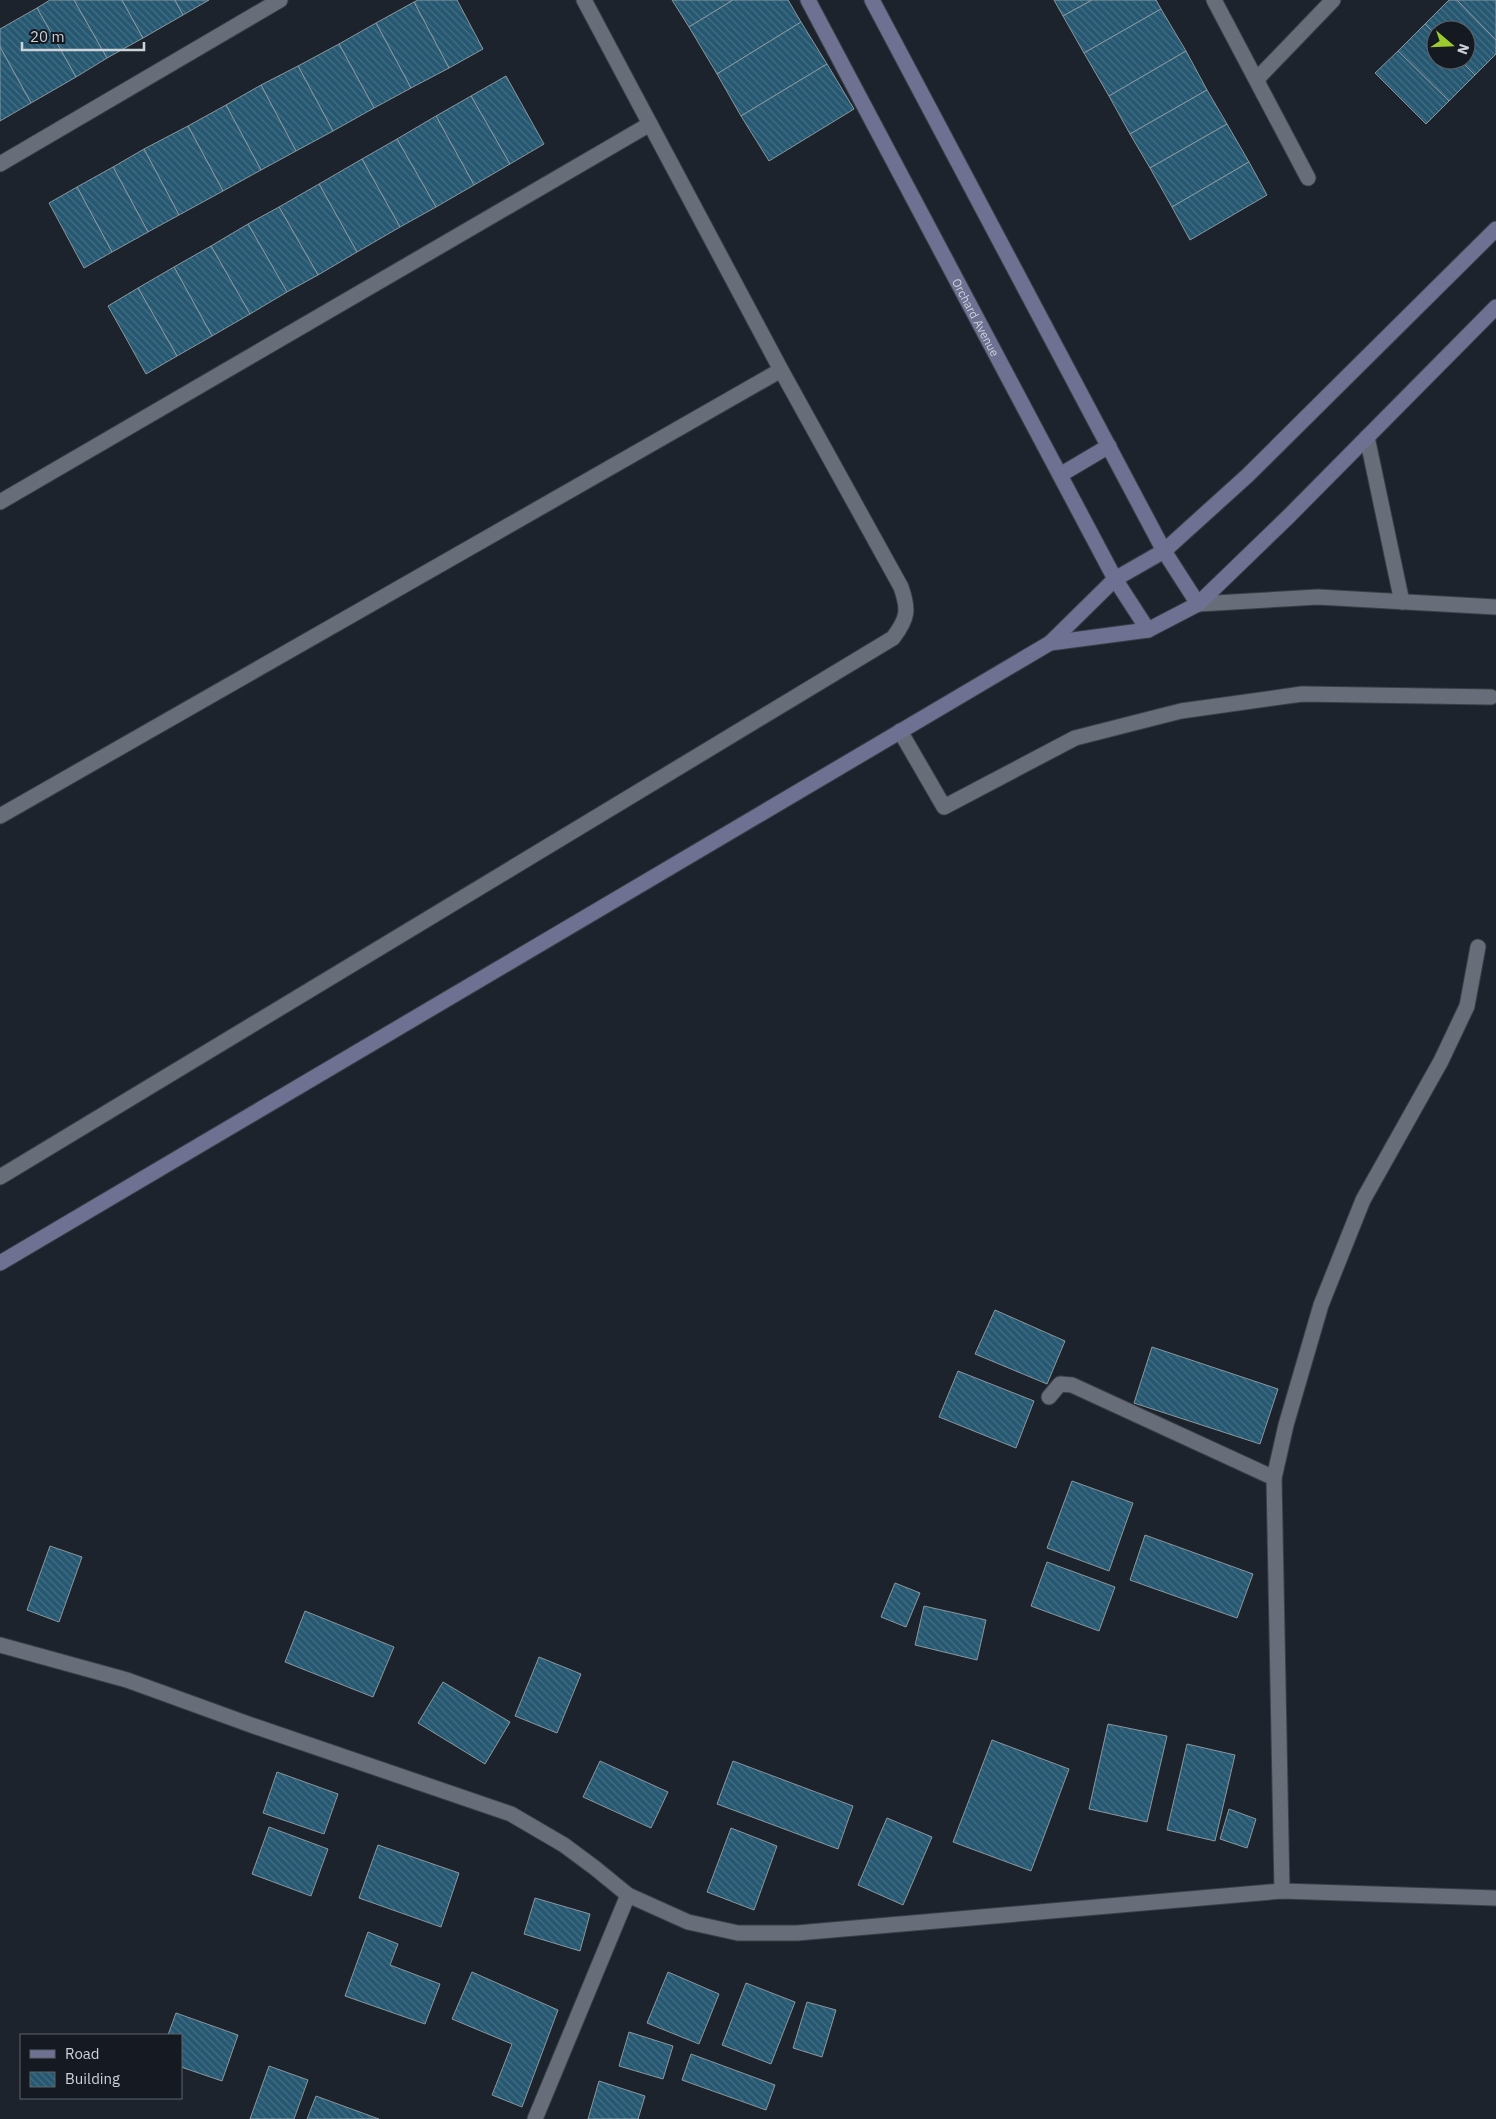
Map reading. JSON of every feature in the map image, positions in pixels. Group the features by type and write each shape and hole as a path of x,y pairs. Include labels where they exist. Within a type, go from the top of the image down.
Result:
{"street":[{"path":"0,164 280,0"},
{"path":"0,1177 893,638 907,615 906,601 901,587 781,370 584,0"},
{"name":"Orchard Avenue","path":"808,0 1115,579 1148,630"},
{"path":"872,0 1164,551 1198,604"},
{"path":"1214,0 1308,178"},
{"path":"1256,79 1333,0"},
{"path":"0,502 650,124"},
{"path":"0,1263 1050,643 1115,579 1164,551 1248,476 1496,229"},
{"path":"1050,643 1148,630 1198,604 1496,307"},
{"path":"0,816 781,370"},
{"path":"1367,437 1402,602"},
{"path":"1060,475 1109,446"},
{"path":"1198,604 1318,597 1496,607"},
{"path":"900,730 944,807 1075,738 1181,711 1302,694 1491,697"},
{"path":"1282,1891 1274,1478 1286,1425 1321,1305 1363,1200 1441,1061 1467,1006 1478,947"},
{"path":"1049,1397 1060,1384 1072,1385 1274,1478"},
{"path":"0,1644 127,1680 251,1725 464,1796 511,1814 564,1845 628,1895 688,1922 738,1933 797,1933 1282,1891 1496,1898"},
{"path":"535,2119 628,1895"}],"building":[{"path":"50,0 74,0 107,58 76,77 37,8"},
{"path":"74,0 122,0 143,38 107,58"},
{"path":"122,0 175,0 183,15 143,38"},
{"path":"175,0 209,0 183,15"},
{"path":"418,0 457,0 483,49 449,68 414,2"},
{"path":"672,0 733,0 689,27"},
{"path":"733,0 788,0 801,22 717,74 689,27"},
{"path":"1054,0 1092,0 1063,16"},
{"path":"1092,0 1156,0 1161,9 1084,53 1063,16"},
{"path":"1449,0 1457,0 1496,40 1496,54 1475,75 1470,70 1476,70 1476,20 1429,20"},
{"path":"1457,0 1496,0 1496,40"},
{"path":"414,2 449,68 411,88 376,23"},
{"path":"37,8 76,77 31,103 0,47 0,29"},
{"path":"1161,9 1186,51 1109,96 1084,53"},
{"path":"801,22 827,64 741,116 717,74"},
{"path":"376,23 411,88 374,108 339,44"},
{"path":"1425,24 1426,70 1470,70 1475,75 1449,101 1398,51"},
{"path":"339,44 374,108 333,131 298,66"},
{"path":"0,47 31,103 0,121"},
{"path":"1186,51 1207,90 1130,134 1109,96"},
{"path":"1398,51 1449,101 1426,124 1375,73"},
{"path":"827,64 854,109 769,161 741,116"},
{"path":"298,66 333,131 296,151 261,85"},
{"path":"506,76 544,144 510,164 471,96"},
{"path":"261,85 296,151 261,170 226,105"},
{"path":"1207,90 1227,124 1150,168 1130,134"},
{"path":"471,96 510,164 474,185 436,116"},
{"path":"226,105 261,170 223,191 188,126"},
{"path":"436,116 474,185 436,207 397,139"},
{"path":"1227,124 1249,162 1172,207 1150,168"},
{"path":"188,126 223,191 179,215 144,149"},
{"path":"397,139 436,207 400,227 362,159"},
{"path":"144,149 179,215 148,232 113,167"},
{"path":"362,159 400,227 357,252 319,184"},
{"path":"1249,162 1267,195 1190,240 1172,207"},
{"path":"113,167 148,232 112,252 77,187"},
{"path":"319,184 357,252 318,275 279,207"},
{"path":"77,187 112,252 84,268 49,203"},
{"path":"279,207 318,275 287,292 248,224"},
{"path":"248,224 287,292 250,314 211,246"},
{"path":"211,246 250,314 212,336 174,267"},
{"path":"174,267 212,336 177,356 138,288"},
{"path":"138,288 177,356 146,374 108,306"},
{"path":"995,1310 1065,1341 1047,1384 975,1354"},
{"path":"1152,1347 1278,1389 1260,1444 1134,1403"},
{"path":"958,1371 1034,1401 1016,1448 939,1417"},
{"path":"1072,1481 1133,1503 1109,1571 1047,1548"},
{"path":"1145,1535 1253,1574 1237,1618 1130,1580"},
{"path":"50,1546 82,1557 59,1622 27,1610"},
{"path":"1047,1562 1115,1587 1099,1631 1031,1606"},
{"path":"895,1583 920,1593 906,1627 881,1617"},
{"path":"924,1606 986,1620 977,1660 915,1645"},
{"path":"305,1611 394,1647 373,1697 285,1662"},
{"path":"539,1657 581,1674 557,1733 515,1716"},
{"path":"443,1682 510,1722 485,1764 418,1723"},
{"path":"1108,1724 1167,1736 1147,1822 1089,1809"},
{"path":"992,1740 1069,1769 1031,1871 953,1842"},
{"path":"1187,1744 1235,1755 1215,1841 1167,1830"},
{"path":"600,1761 668,1792 651,1828 583,1797"},
{"path":"733,1761 853,1806 838,1849 717,1804"},
{"path":"277,1772 338,1794 324,1834 263,1813"},
{"path":"1229,1809 1256,1819 1247,1848 1220,1839"},
{"path":"887,1818 932,1837 903,1905 858,1885"},
{"path":"269,1827 328,1849 311,1896 252,1874"},
{"path":"731,1828 777,1846 754,1910 707,1892"},
{"path":"378,1845 459,1873 441,1927 359,1898"},
{"path":"535,1898 590,1914 580,1951 524,1934"},
{"path":"368,1932 398,1944 390,1965 440,1984 425,2024 345,1996"},
{"path":"472,1972 558,2010 522,2107 492,2095 512,2044 452,2019"},
{"path":"668,1972 719,1994 699,2044 647,2023"},
{"path":"746,1983 795,2002 771,2064 722,2045"},
{"path":"807,2002 836,2010 822,2057 793,2048"},
{"path":"176,2013 238,2035 222,2081 182,2067 182,2034 168,2034"},
{"path":"629,2032 673,2046 663,2079 619,2066"},
{"path":"691,2054 775,2085 766,2110 682,2080"},
{"path":"269,2066 308,2080 294,2119 250,2119"},
{"path":"599,2081 645,2096 638,2119 588,2119"},
{"path":"316,2096 379,2119 307,2119"}]}
